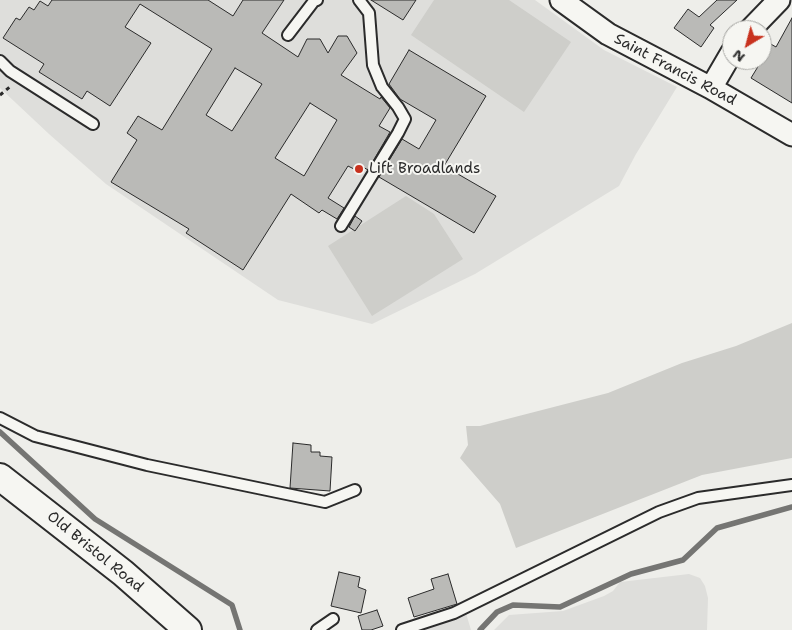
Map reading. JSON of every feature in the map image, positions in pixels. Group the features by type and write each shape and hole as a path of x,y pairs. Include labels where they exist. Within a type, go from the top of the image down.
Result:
{"street":[{"name":"Saint Francis Road","path":"561,0 608,34 711,88 792,135"},
{"path":"760,20 779,0"},
{"path":"711,88 722,69"},
{"name":"Old Bristol Road","path":"0,477 123,573 188,630"}],"lane":[{"path":"288,35 314,1 317,0"},
{"path":"341,226 405,119 382,87 373,65 369,13 359,0"},
{"path":"0,61 10,71 93,124"},
{"path":"0,418 35,436 147,465 325,502 355,490"},
{"path":"402,630 454,613 659,512 698,498 792,485"},
{"path":"317,630 333,619"}],"shaded area":[{"name":"Lift Broadlands","path":"0,0 535,0 604,50 677,87 636,154 619,186 475,274 372,324 278,300 106,184 0,88"},
{"path":"434,0 509,0 571,42 524,112 411,35"},
{"path":"406,196 434,214 463,259 372,316 328,246"},
{"path":"792,323 792,458 702,475 516,548 500,504 460,458 468,445 466,426 480,426 608,393 682,363 736,346"},
{"path":"689,574 700,578 705,586 708,598 707,630 494,630 509,615 563,611 604,596 613,591 620,582"},
{"path":"465,610 471,630 409,630"}],"building":[{"path":"52,0 208,0 233,16 243,0 284,0 262,33 298,57 307,39 320,39 328,53 338,36 347,36 357,53 341,75 380,99 381,97 390,108 379,126 390,132 368,170 358,164 354,169 348,166 328,198 344,208 337,219 322,210 319,213 291,194 243,270 186,233 189,229 111,182 137,140 127,133 138,116 162,130 212,49 140,4 125,27 151,43 110,106 87,91 82,99 39,72 44,64 3,38 16,18 20,20 29,7 34,10 40,1 48,6","holes":["235,68 262,84 232,131 206,115","310,103 337,120 304,176 275,158"]},
{"path":"371,0 416,0 403,20"},
{"path":"717,0 737,0 710,25 714,28 701,47 674,28 688,9 699,17"},
{"path":"792,18 792,103 751,78 756,70 772,70 772,45 776,47"},
{"path":"409,50 486,96 444,166 496,196 474,233 379,177 402,139 419,149 436,120 400,99 389,84"},
{"path":"355,216 362,221 355,231 349,227"},
{"path":"293,443 311,445 311,452 320,452 320,456 332,457 330,491 290,488"},
{"path":"339,572 360,577 358,587 366,590 361,613 331,606"},
{"path":"448,574 457,604 414,617 408,598 434,589 431,579"},
{"path":"377,610 383,626 371,630 362,630 358,616"}],"waterway":[{"path":"0,432 95,519 232,605 240,630"},
{"path":"480,630 497,612 513,605 560,607 631,574 683,560 717,528 792,507"}],"place":[{"name":"Lift Broadlands","path":"359,169"}]}
